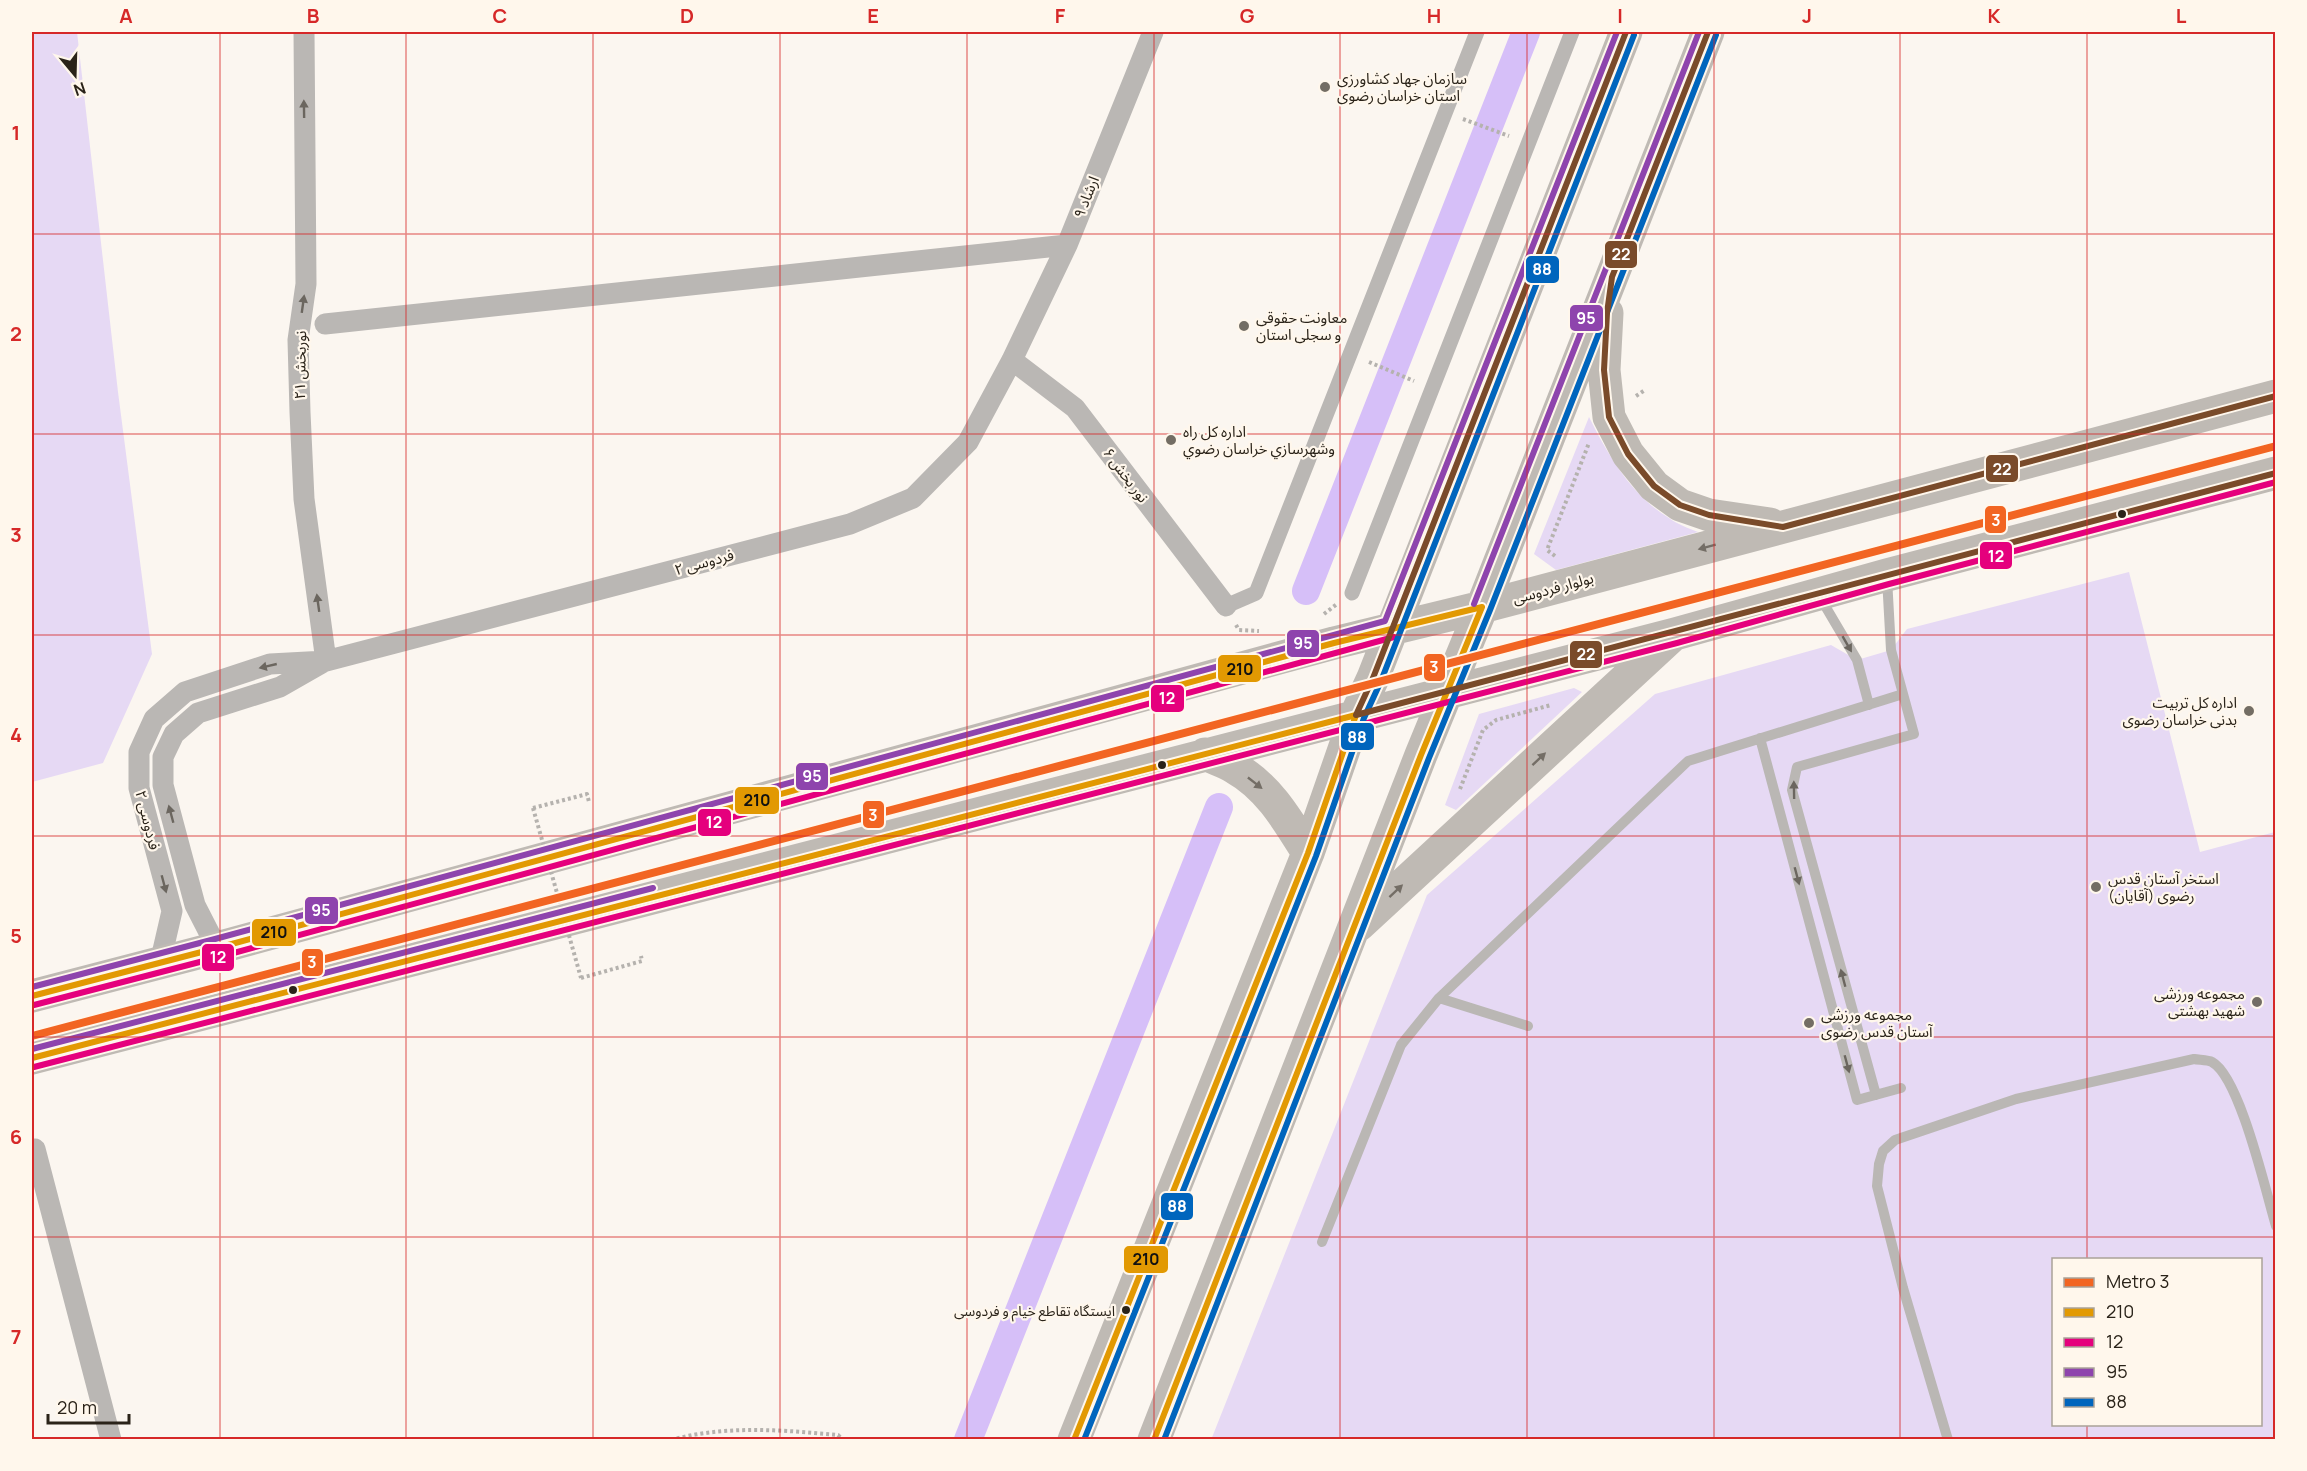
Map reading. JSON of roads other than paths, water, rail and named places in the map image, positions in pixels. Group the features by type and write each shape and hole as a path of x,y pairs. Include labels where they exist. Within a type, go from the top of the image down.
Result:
{"main road":[{"path":"1074,1440 1308,853 1356,715 1626,32"},
{"path":"1154,1440 1446,692 1482,607 1708,32"},
{"path":"1612,277 1607,313 1604,370 1609,417 1628,454 1654,486 1680,505 1709,515 1783,526"},
{"name":"بولوار فردوسی","path":"32,996 218,948 1392,628 1482,607 2276,396"},
{"path":"32,1058 1675,634 1887,574 2276,473"},
{"path":"1353,931 1675,634"},
{"path":"1205,754 1236,768 1263,789 1284,815 1308,853"}],"street":[{"name":"نوربخش ۲۱","path":"304,32 306,284 298,340 303,499 326,661"},
{"name":"ارشاد ۹","path":"1012,360 1067,245 1152,32"},
{"path":"1226,606 1256,593 1477,32"},
{"path":"1352,592 1572,32"},
{"path":"326,324 1067,245"},
{"name":"فردوسی ۲","path":"160,963 172,911 139,788 139,752 154,719 185,692 270,664 326,661 850,524 913,498 968,442 1012,360"},
{"name":"نور بخش ۶","path":"1012,360 1075,408 1226,606"},
{"name":"فردوسی ۲","path":"218,948 195,905 163,785 163,757 174,734 198,713 280,687 326,661"},
{"path":"35,1149 111,1440"}],"lane":[{"path":"1876,1095 1792,790 1797,767 1914,734 1891,650 1887,574"},
{"path":"1818,593 1857,660 1869,705"},
{"path":"1322,1242 1401,1045 1439,998 1688,761 1903,694"},
{"path":"1760,738 1857,1100 1901,1088"},
{"path":"1439,998 1528,1026"},
{"path":"1948,1440 1903,1288 1877,1186 1883,1151 1895,1140 2016,1099 2194,1059 2212,1062 2228,1078 2242,1113 2276,1226"}],"waterway":[{"path":"1306,591 1526,32"},
{"path":"968,1440 1219,807"}],"metro line":[{"name":"3","path":"32,1036 2276,446"}],"place":[{"name":"سازمان جهاد کشاورزی استان خراسان رضوی","path":"1325,87"},
{"name":"معاونت حقوقی و سجلی استان","path":"1244,326"},
{"name":"اداره كل راه وشهرسازي خراسان رضوي","path":"1171,440"},
{"name":"اداره کل تربیت بدنی خراسان رضوی","path":"2249,711"},
{"name":"استخر آستان قدس رضوی (آقایان)","path":"2096,887"},
{"name":"مجموعه ورزشی شهید بهشتی","path":"2257,1002"},
{"name":"مجموعه ورزشی آستان قدس رضوی","path":"1809,1023"},
{"name":"ایستگاه تقاطع خیام و فردوسی","path":"1126,1310"}]}
